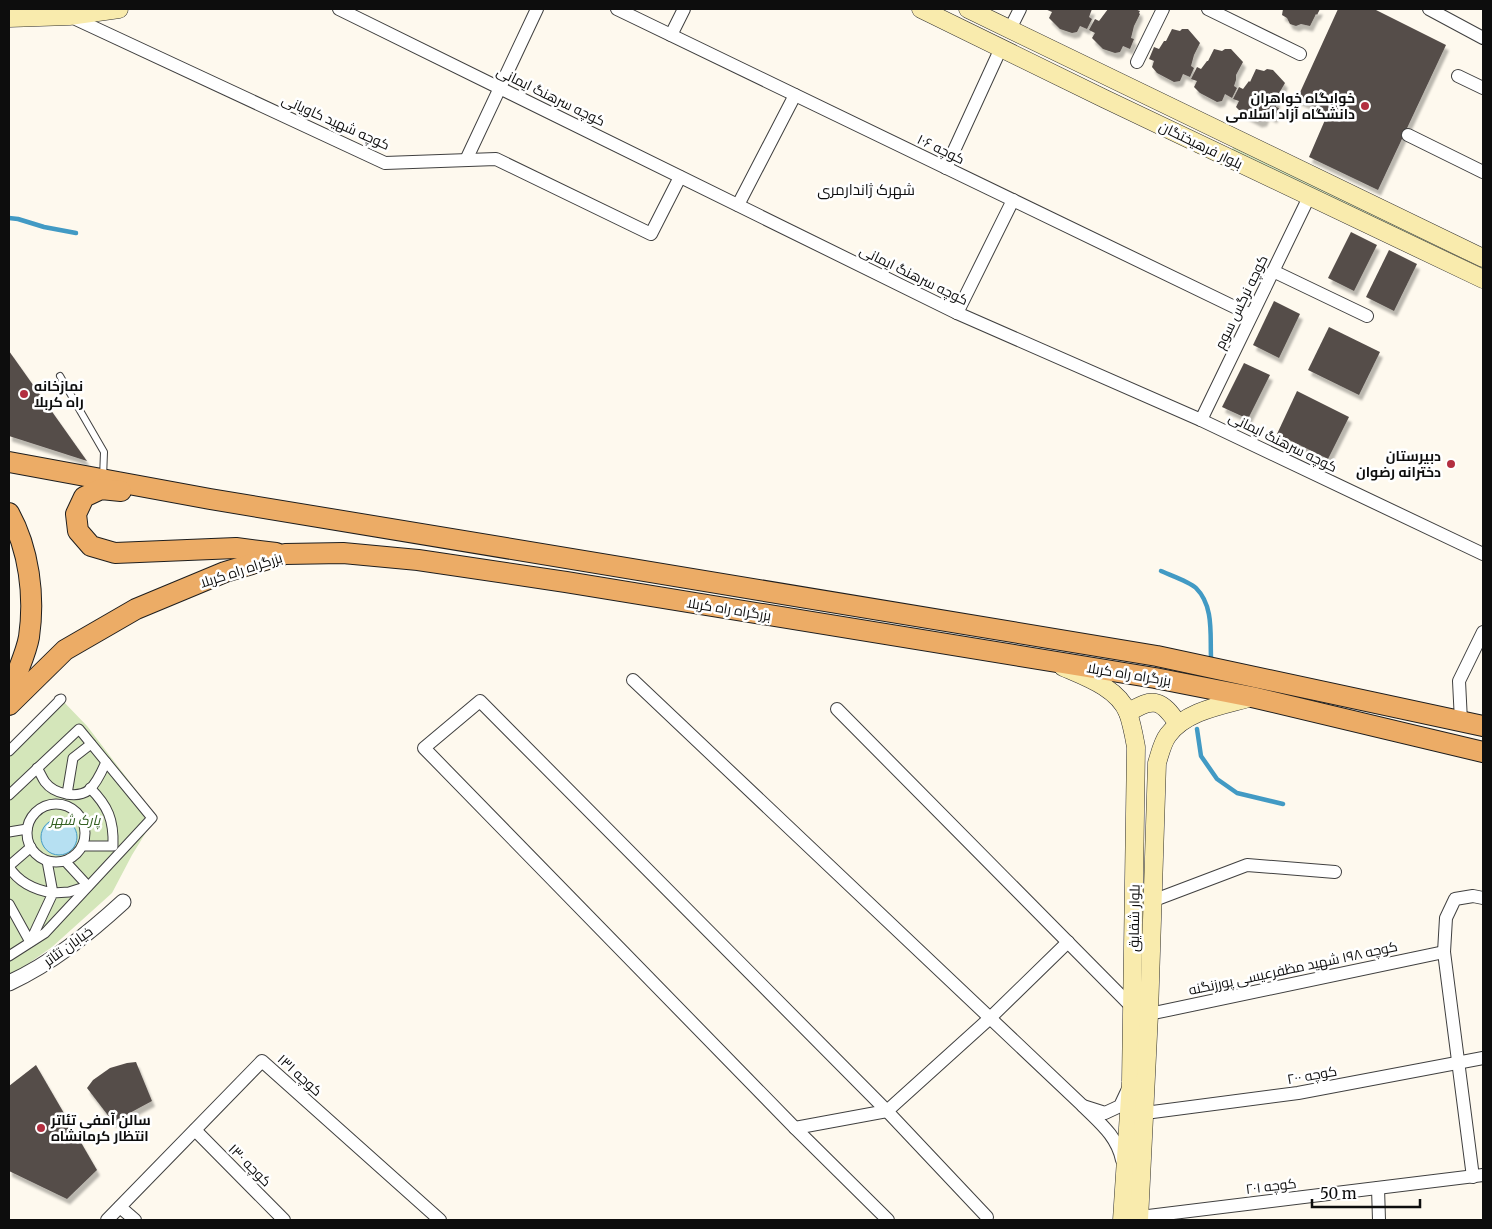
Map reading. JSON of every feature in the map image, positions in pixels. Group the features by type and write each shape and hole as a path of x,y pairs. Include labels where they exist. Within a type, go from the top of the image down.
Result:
{"highway":[{"name":"بزرگراه راه کربلا","path":"9,462 210,499 1138,653 1483,726"},
{"path":"210,499 101,489 84,497 76,514 78,532 92,546 115,553 236,548 285,554"},
{"path":"9,513 19,531 31,584 29,637 9,692"},
{"name":"بزرگراه راه کربلا","path":"9,705 65,650 136,608 225,572 285,554 343,553 418,560 566,582 1155,678 1252,697 1483,752"}],"main road":[{"path":"9,18 119,9"},
{"name":"بلوار فرهیختگان","path":"921,9 1483,279"},
{"name":"بلوار فرهیختگان","path":"968,9 1483,258"},
{"name":"بلوار شقایق","path":"1049,661 1086,677 1119,697 1128,713 1136,747 1131,1082 1125,1174 1131,1219"},
{"name":"بلوار شقایق","path":"1131,1219 1145,1113 1157,763 1161,748 1168,735 1178,724 1189,717 1252,697"},
{"path":"1128,713 1141,704 1155,702 1168,708 1178,724"}],"street":[{"name":"کوچه سرهنگ ایمانی","path":"339,9 957,313 1201,420 1483,554"},
{"path":"466,160 537,9"},
{"name":"کوچه ۱۰۶","path":"617,9 1252,315"},
{"path":"671,35 684,9"},
{"path":"1010,29 1020,9"},
{"path":"1137,62 1163,9"},
{"path":"1208,9 1300,54"},
{"path":"1429,9 1483,38"},
{"name":"کوچه شهید کاویانی","path":"64,12 385,163 496,159 651,234 680,177"},
{"path":"946,168 1001,48"},
{"path":"1458,76 1483,88"},
{"path":"738,206 795,95"},
{"path":"1408,135 1483,172"},
{"name":"کوچه نرگس سوم","path":"1201,420 1309,197"},
{"path":"957,313 1013,200"},
{"path":"1273,271 1367,316"},
{"path":"1461,721 1459,681 1483,632"},
{"path":"633,680 1110,1132 1120,1148 1125,1174"},
{"path":"9,751 61,699 59,700"},
{"path":"888,1220 795,1128 424,748 480,701 887,1111 987,1217"},
{"path":"837,709 1132,1006"},
{"path":"9,795 79,729 152,818 45,933 9,956"},
{"path":"67,794 73,758 91,744"},
{"path":"61,746 73,758"},
{"path":"46,784 55,791 79,794 90,788 106,762"},
{"path":"38,768 46,784 51,805"},
{"path":"90,788 107,808 113,830 113,846"},
{"path":"72,809 79,794"},
{"path":"51,805 66,805 72,809 82,818 85,827 86,836 83,846 78,854 65,861 47,861 35,853 31,847 27,836 31,818 37,810 51,805"},
{"path":"9,832 28,829"},
{"path":"83,846 123,848"},
{"path":"31,847 9,866 14,876 29,886 53,893 69,892 88,886"},
{"path":"30,942 53,893 47,861"},
{"path":"65,861 88,886"},
{"path":"1152,901 1247,865 1335,872"},
{"path":"1478,1176 1458,1063 1444,952 1446,918 1455,899 1473,896 1483,898"},
{"name":"خیابان تئاتر","path":"9,983 32,972 84,937 123,902"},
{"path":"9,904 30,942"},
{"path":"795,1128 887,1111 990,1018 1068,942"},
{"name":"کوچه ۱۹۸ شهید مظفرعیسی پورزنگنه","path":"1149,1014 1444,952"},
{"name":"کوچه ۲۰۰","path":"1145,1113 1298,1093 1483,1058"},
{"name":"کوچه ۱۳۱","path":"106,1220 262,1061 440,1220"},
{"path":"1083,1106 1105,1113 1120,1106 1131,1082"},
{"name":"کوچه ۱۳۰","path":"195,1130 284,1220"},
{"name":"کوچه ۲۰۱","path":"1131,1219 1478,1176"},
{"path":"1378,1188 1379,1220"},
{"path":"120,1207 135,1220"}],"lane":[{"path":"60,376 104,452 103,479"}],"green space":[{"path":"1235,147 1483,267 1483,272 1230,150"},
{"name":"پارک شهر","path":"61,699 87,726 156,816 112,893 52,947 9,977 9,755"}],"water":[{"path":"59,819 66,820 72,824 76,830 76,844 72,850 66,854 59,855 52,854 46,850 42,844 41,837 42,830 46,824 52,820"}],"building":[{"path":"1045,9 1092,9 1089,17 1092,19 1087,29 1080,26 1077,32 1072,33 1060,29 1049,18 1052,12"},
{"path":"1108,9 1135,9 1140,11 1134,26 1131,38 1134,39 1130,49 1123,46 1120,52 1115,53 1103,49 1092,38 1095,33 1089,30 1095,19 1099,21"},
{"path":"1283,9 1320,9 1310,26 1301,24 1296,26 1290,24 1287,18 1282,15"},
{"name":"خوابگاه خواهران دانشگاه آزاد اسلامی","path":"1338,9 1374,9 1446,45 1378,190 1309,157 1328,113 1297,99"},
{"path":"1172,29 1180,31 1188,29 1200,43 1194,55 1191,66 1194,68 1190,77 1183,74 1180,81 1174,82 1157,73 1152,67 1154,61 1149,59 1154,47 1159,49 1164,41 1166,41"},
{"path":"1214,49 1222,51 1231,49 1243,62 1236,75 1234,86 1237,88 1232,98 1225,94 1222,101 1217,102 1200,93 1194,87 1197,81 1191,79 1197,67 1201,69 1208,61"},
{"path":"1256,69 1264,71 1267,69 1273,70 1285,83 1278,95 1276,107 1279,108 1274,118 1267,114 1264,121 1259,122 1242,113 1236,107 1239,101 1233,99 1239,87 1243,89 1250,82"},
{"path":"1351,232 1377,245 1354,291 1328,278"},
{"path":"1389,250 1417,264 1394,311 1366,297"},
{"path":"1274,301 1300,314 1279,358 1253,345"},
{"path":"1329,327 1380,352 1359,395 1308,370"},
{"name":"نمازخانه راه کربلا","path":"9,351 87,461 9,436"},
{"path":"1244,363 1270,375 1248,419 1222,407"},
{"path":"1297,391 1349,417 1328,459 1277,434"},
{"path":"136,1062 152,1101 113,1122 87,1088 93,1080 110,1068"},
{"name":"سالن آمفی تئاتر انتظار کرمانشاه","path":"36,1065 97,1170 67,1199 9,1171 9,1086"}],"waterway":[{"path":"9,218 76,233"},
{"path":"1161,571 1189,583 1202,595 1210,621 1211,657"},
{"path":"1197,729 1201,756 1217,779 1237,793 1283,804"}],"place":[{"name":"خوابگاه خواهران دانشگاه آزاد اسلامی","path":"1365,106"},
{"name":"نمازخانه راه کربلا","path":"24,394"},
{"name":"دبیرستان دخترانه رضوان","path":"1451,464"},
{"name":"سالن آمفی تئاتر انتظار کرمانشاه","path":"41,1128"}],"district":[{"name":"شهرک ژاندارمری","path":"866,189"}]}
